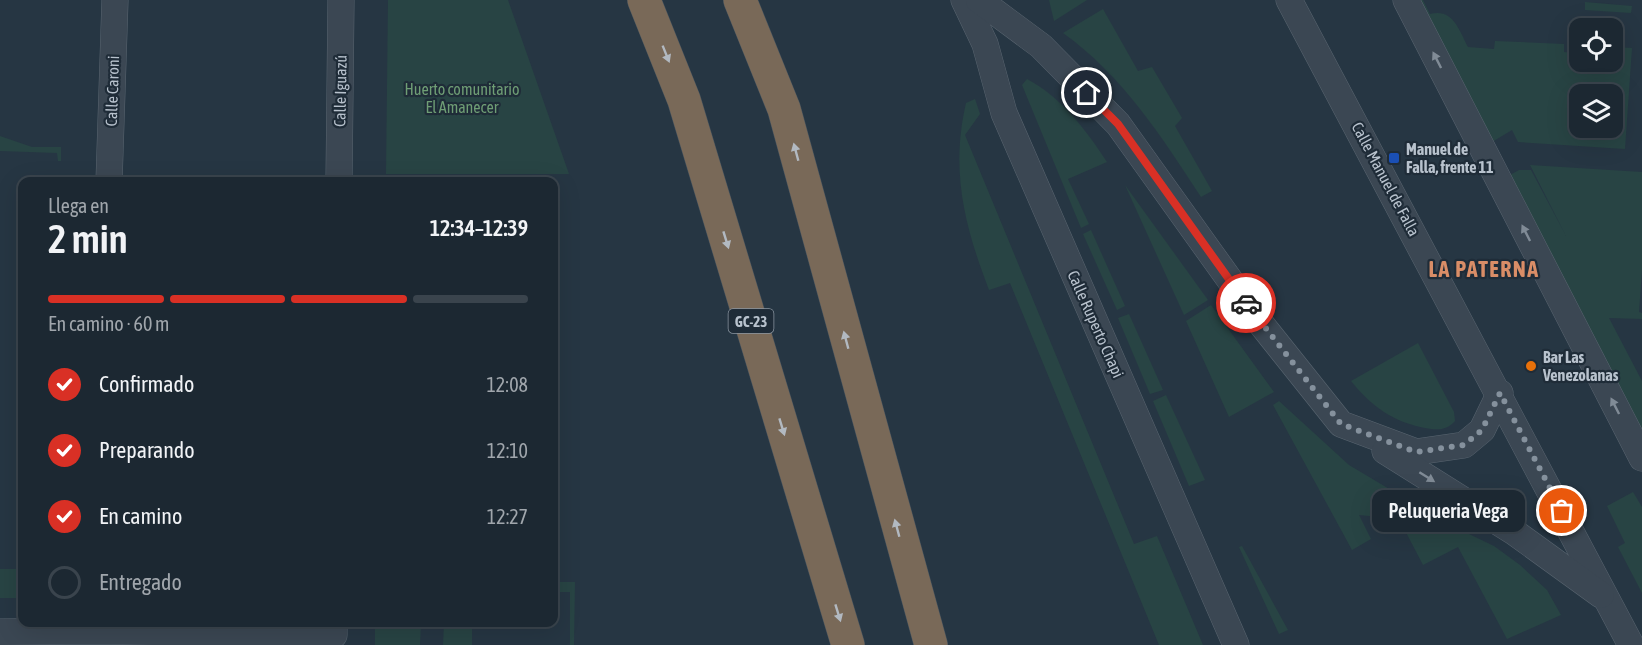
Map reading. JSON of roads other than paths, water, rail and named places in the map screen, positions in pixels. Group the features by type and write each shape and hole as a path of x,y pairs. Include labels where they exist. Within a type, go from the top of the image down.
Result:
{"highway":[{"name":"GC-23","path":"645,0 684,100 848,645"},
{"path":"740,0 784,109 931,645"}],"street":[{"name":"Calle Caroni","path":"109,177 115,0"},
{"name":"Calle Iguazú","path":"339,177 341,0"},
{"name":"Calle Ruperto Chapi","path":"964,0 985,44 1004,113 1236,645"},
{"path":"979,0 1041,46 1118,124 1262,325 1341,424 1514,532 1606,599"},
{"name":"Calle Manuel de Falla","path":"1289,0 1500,393 1630,645"},
{"path":"1406,0 1642,458"},
{"path":"1341,424 1416,452 1464,445 1482,430 1500,393"},
{"path":"0,632 94,627 334,629"}],"place":[{"name":"Manuel de Falla, frente 11","path":"1394,158"},
{"name":"Bar Las Venezolanas","path":"1531,366"},
{"name":"Peluqueria Vega","path":"1562,511"}],"district":[{"name":"LA PATERNA","path":"1484,269"}],"park label":[{"name":"Huerto comunitario El Amanecer","path":"462,98"}]}
